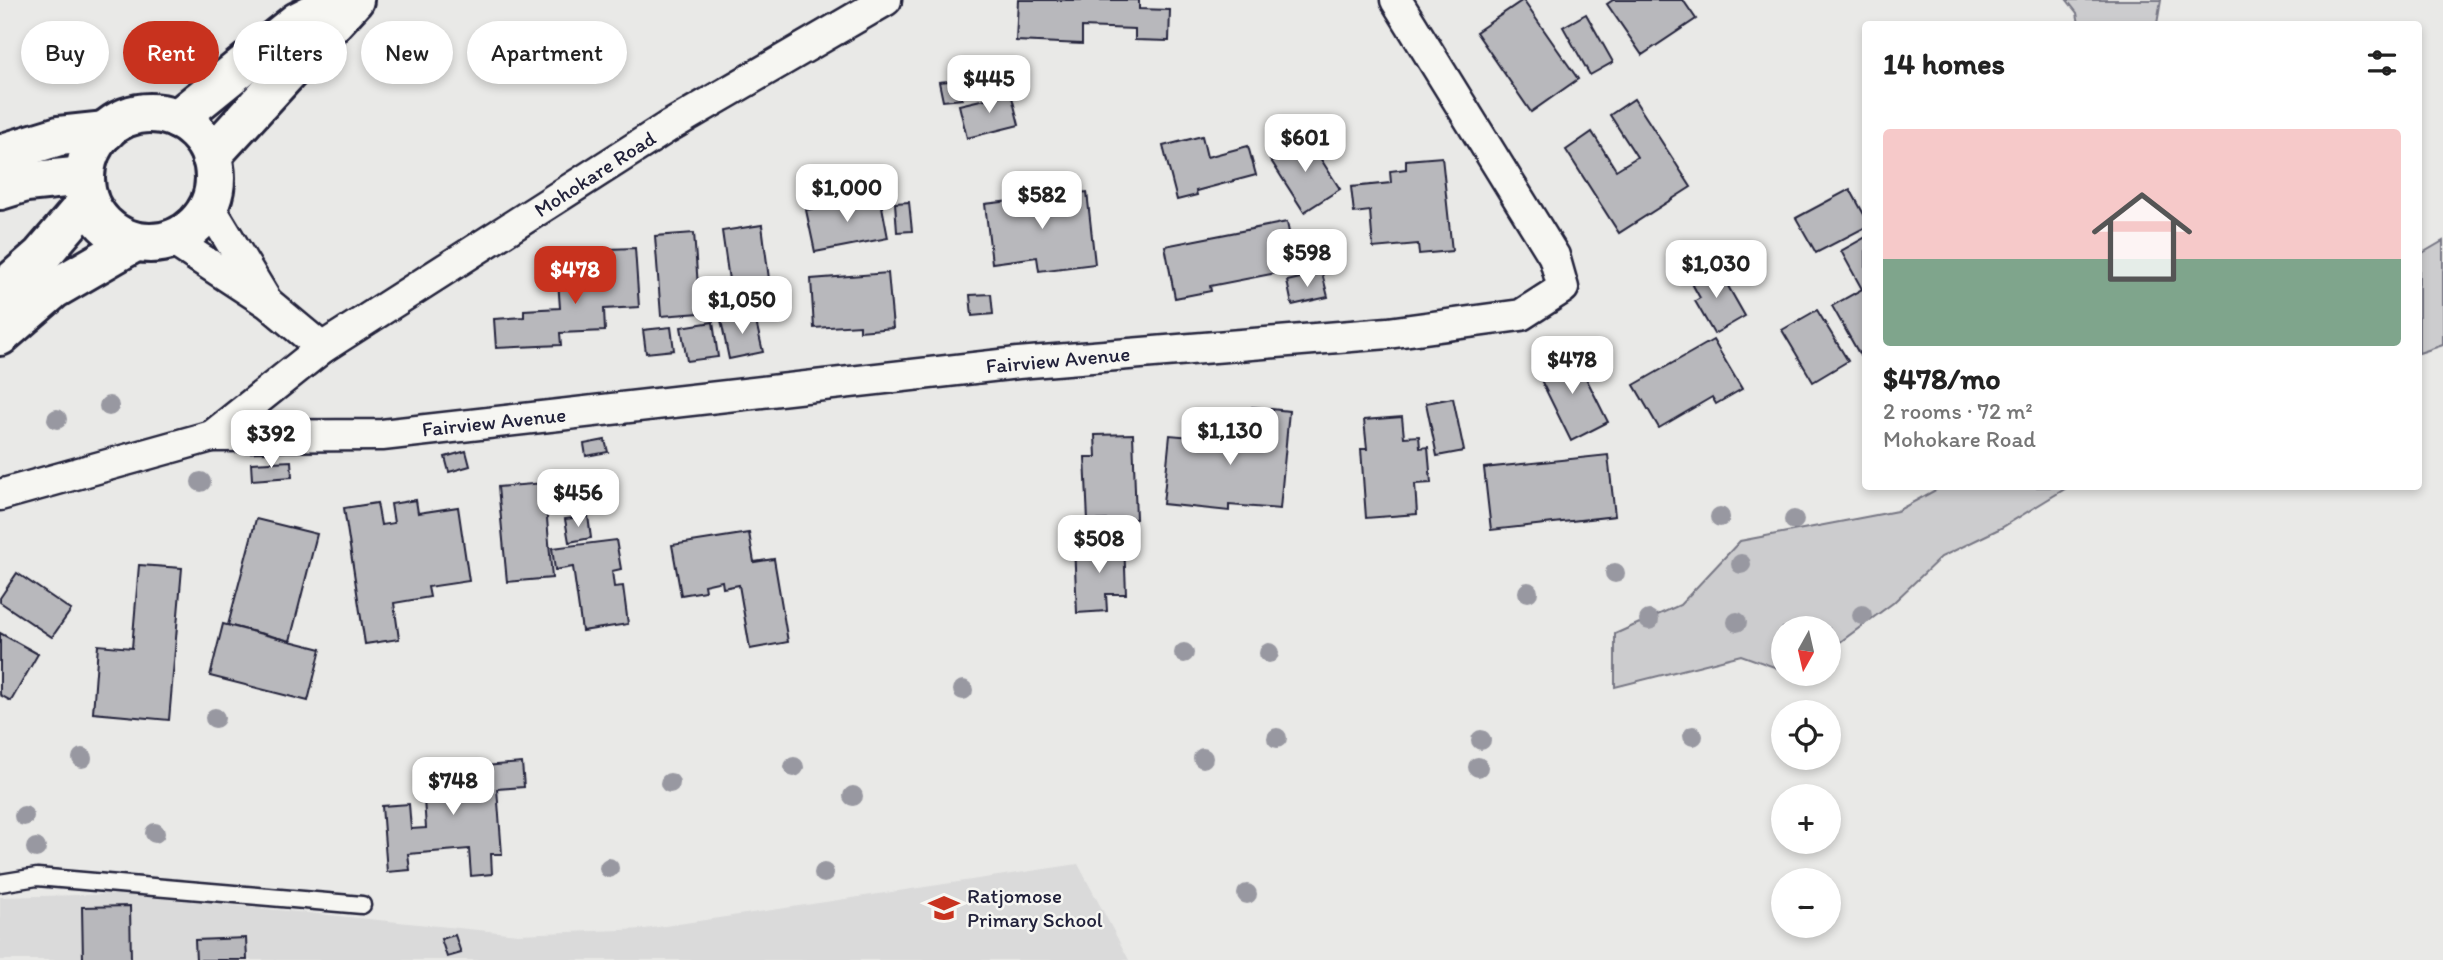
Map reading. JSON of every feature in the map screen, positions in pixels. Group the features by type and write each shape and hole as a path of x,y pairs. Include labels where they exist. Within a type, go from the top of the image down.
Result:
{"main road":[{"path":"177,119 297,22 340,0"},
{"path":"211,156 354,0"},
{"path":"139,114 159,114 177,119 192,128 203,141 211,156 215,173 214,190 209,206 188,232 172,240 154,244 135,242 115,233 99,219 86,188 87,159 94,144 106,131 121,120 139,114"},
{"path":"0,155 59,136 106,131"},
{"path":"0,190 26,182 86,188"},
{"path":"0,292 41,256 86,188"},
{"path":"0,336 54,289 135,242"}],"street":[{"name":"Mohokare Road","path":"212,436 322,348 666,128 886,0"},
{"name":"Fairview Avenue","path":"212,436 382,435 1018,363 1388,332 1521,315 1563,288 1554,256 1396,0"},
{"path":"209,206 268,303"},
{"path":"172,240 268,303 322,348"},
{"path":"0,495 212,436"}],"lane":[{"path":"0,883 37,877 362,905"}],"shaded area":[{"path":"2067,0 2161,0 2158,21 2078,21 2077,13"},
{"path":"2443,241 2443,345 2422,352 2422,253"},
{"path":"1936,490 2063,490 2001,528 1941,557 1893,603 1841,641 1841,616 1771,616 1771,666 1741,655 1615,687 1615,634 1680,605 1740,541 1897,511"},
{"name":"Ratjomose Primary School","path":"1078,864 1129,960 0,960 0,897 119,894 518,934 645,929"}],"building":[{"path":"1018,0 1139,0 1139,9 1170,10 1169,41 1135,40 1135,29 1082,27 1082,44 1016,41"},
{"path":"1523,0 1578,79 1531,112 1476,32"},
{"path":"1613,0 1683,0 1696,19 1642,55 1607,4"},
{"path":"1586,14 1613,62 1590,75 1563,27"},
{"path":"959,80 962,99 943,101 939,82"},
{"path":"1011,93 1019,125 967,138 959,105"},
{"path":"1634,99 1691,187 1619,233 1566,150 1592,132 1616,170 1637,157 1610,115"},
{"path":"1202,136 1207,157 1248,146 1256,175 1196,191 1197,195 1177,200 1163,146"},
{"path":"1306,136 1340,189 1304,212 1270,159"},
{"path":"1442,157 1452,251 1419,254 1418,244 1373,248 1370,211 1354,213 1351,187 1391,183 1390,171 1406,169 1406,160"},
{"path":"1850,189 1862,211 1862,229 1816,253 1796,218"},
{"path":"1087,192 1095,264 1039,271 1037,257 992,263 985,204"},
{"path":"880,196 888,238 815,252 806,210"},
{"path":"909,202 912,231 897,232 895,203"},
{"path":"1287,222 1296,269 1210,286 1211,291 1175,298 1165,246"},
{"path":"762,225 772,302 733,308 722,231"},
{"path":"694,233 700,313 661,316 655,236"},
{"path":"1862,239 1862,289 1841,251"},
{"path":"635,248 639,307 604,309 605,331 560,333 561,345 496,348 494,319 524,317 524,310 560,308 558,280 610,277 608,249"},
{"path":"1716,265 1745,316 1714,334 1695,301 1700,298 1690,280"},
{"path":"888,273 893,328 860,331 860,325 814,328 811,279"},
{"path":"1322,273 1328,297 1292,305 1287,281"},
{"path":"1862,289 1861,357 1832,306"},
{"path":"991,294 993,314 972,316 970,295"},
{"path":"1817,310 1848,361 1813,382 1782,330"},
{"path":"754,313 763,352 729,359 721,320"},
{"path":"713,322 718,357 687,361 681,327"},
{"path":"671,327 674,350 646,353 643,330"},
{"path":"1713,340 1742,389 1716,404 1712,397 1659,428 1634,385"},
{"path":"1573,352 1608,422 1571,441 1536,370"},
{"path":"1453,398 1464,451 1437,456 1426,403"},
{"path":"1252,407 1289,411 1280,509 1229,505 1229,511 1163,504 1170,435 1249,442"},
{"path":"1402,417 1404,437 1419,436 1420,448 1428,447 1431,483 1415,484 1417,514 1366,518 1361,449 1367,449 1364,420"},
{"path":"1133,434 1136,519 1088,521 1085,457 1096,457 1095,435"},
{"path":"605,440 608,452 586,456 584,444"},
{"path":"466,451 470,466 449,472 445,457"},
{"path":"1608,455 1615,516 1491,530 1484,468"},
{"path":"291,461 292,477 252,480 251,463"},
{"path":"544,483 552,578 507,582 498,487"},
{"path":"416,500 418,513 458,507 469,581 428,587 430,597 394,603 399,639 365,644 344,508 377,503 381,525 394,523 391,504"},
{"path":"588,516 591,538 569,542 565,519"},
{"path":"256,519 317,534 290,641 228,625"},
{"path":"749,533 754,562 774,559 788,642 750,649 739,585 723,588 722,581 704,585 705,591 681,595 672,545"},
{"path":"616,540 621,569 612,571 614,587 623,586 628,624 582,631 573,567 555,570 552,548"},
{"path":"1124,542 1126,594 1106,594 1107,611 1077,613 1074,545"},
{"path":"139,565 182,568 169,720 93,713 98,645 132,648"},
{"path":"17,573 71,610 52,637 0,602"},
{"path":"223,624 321,649 308,701 210,676"},
{"path":"0,633 38,654 11,701 0,695"},
{"path":"522,763 524,787 497,789 502,854 491,854 492,874 471,876 469,849 408,854 410,870 387,872 382,806 409,804 411,829 426,828 422,771"},
{"path":"130,906 131,960 83,960 82,907"},
{"path":"455,935 461,953 447,957 441,939"},
{"path":"246,938 247,960 196,960 195,940"}],"place":[{"name":"Ratjomose Primary School","path":"944,908"}]}
